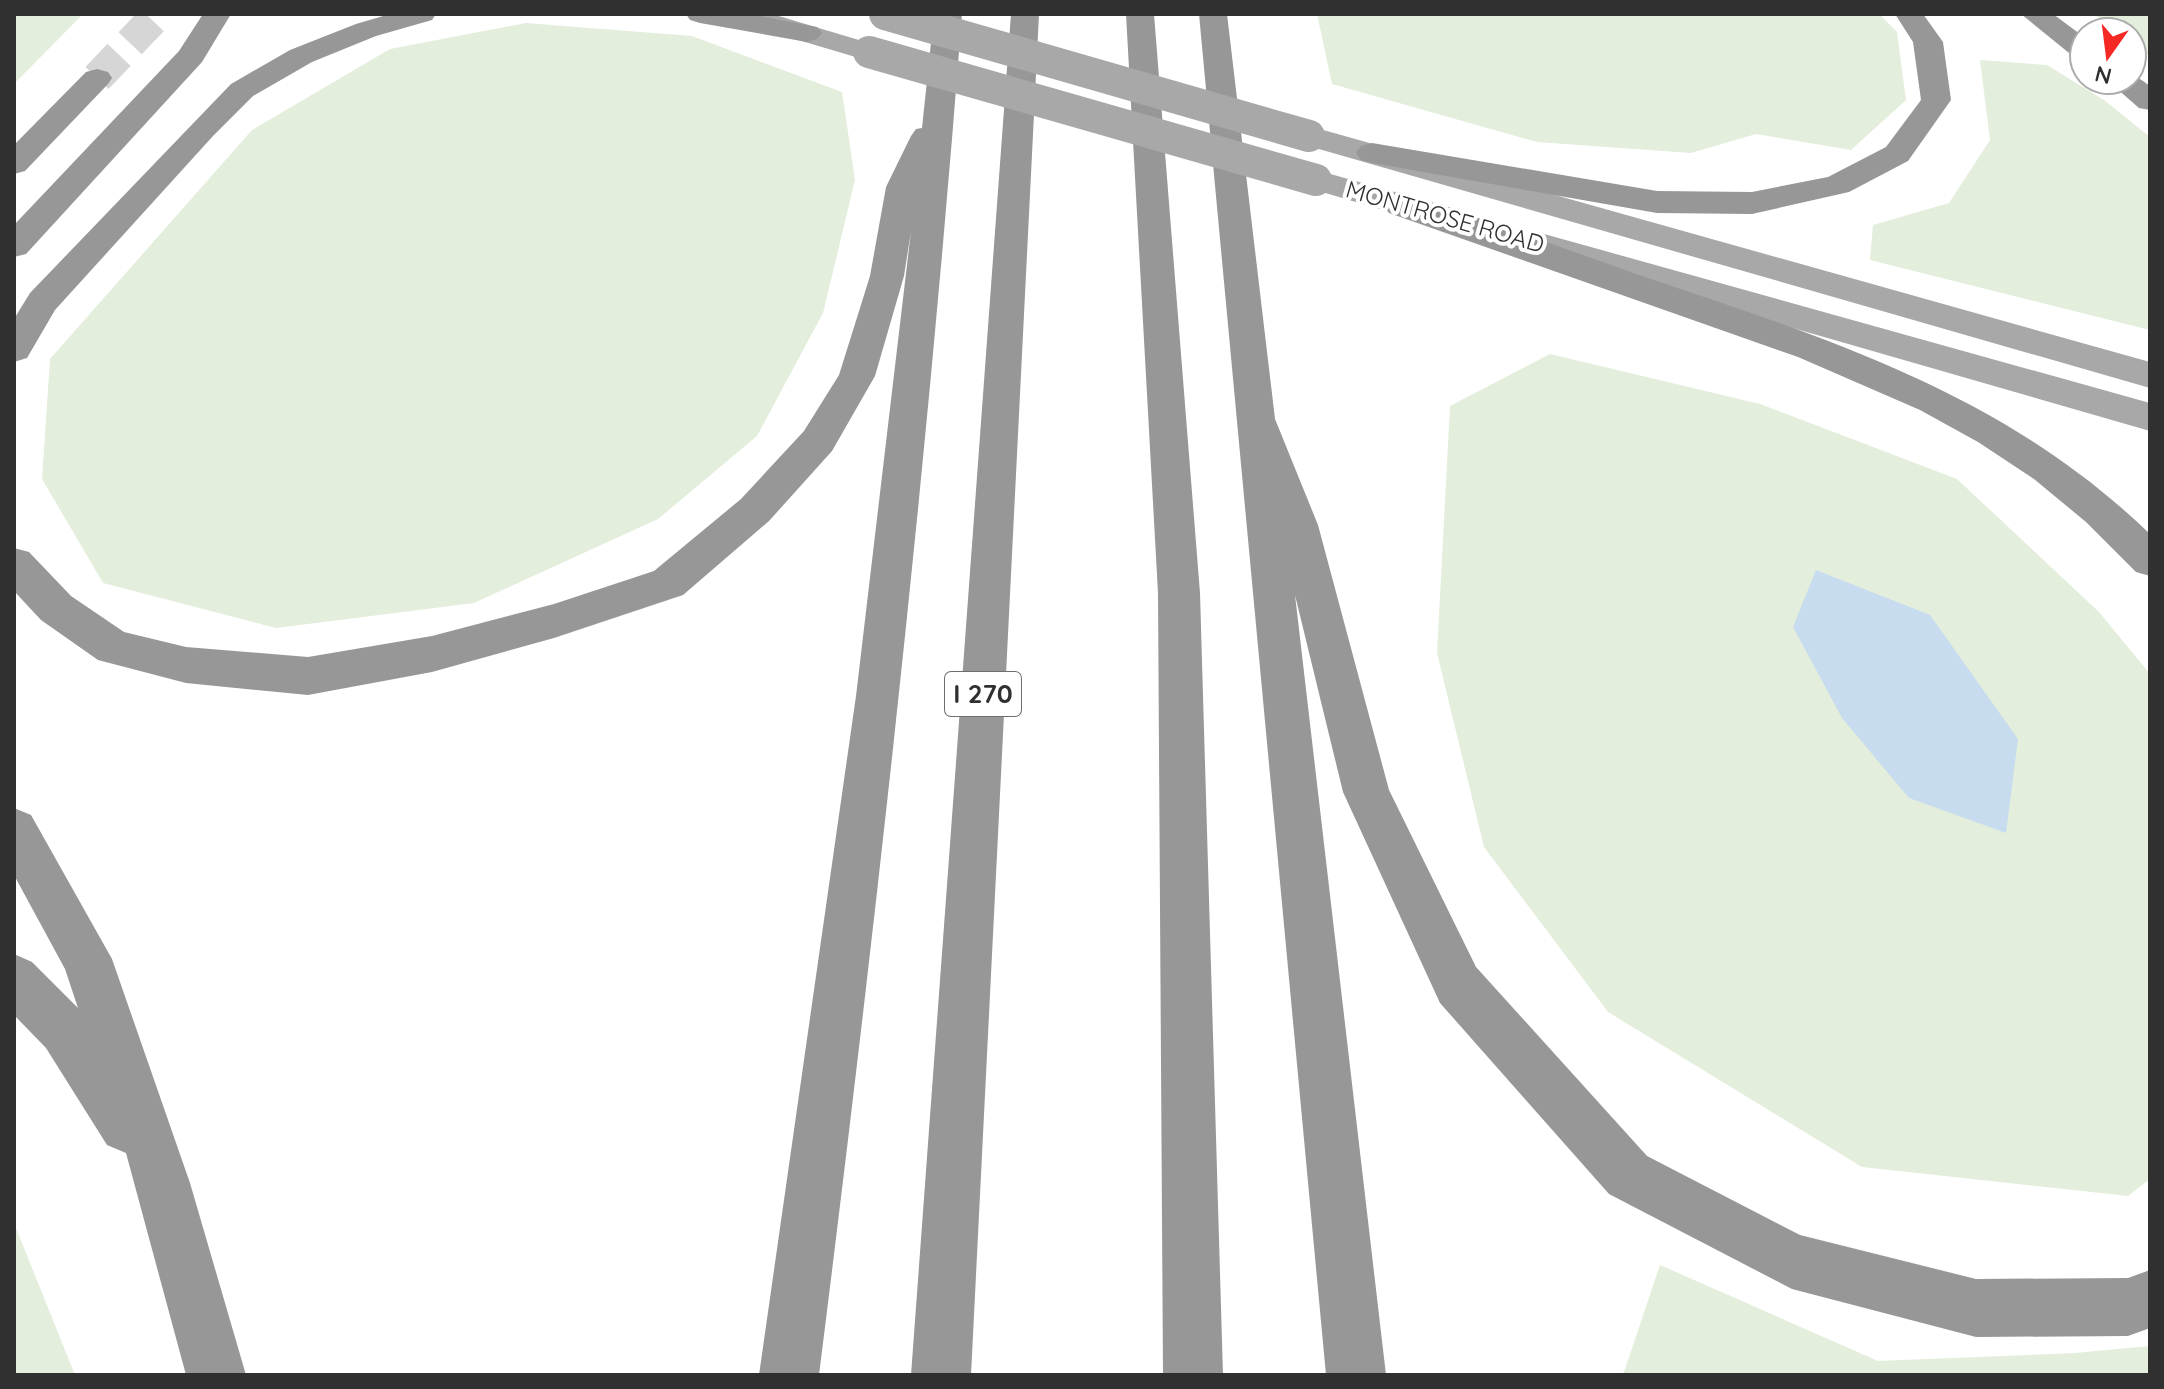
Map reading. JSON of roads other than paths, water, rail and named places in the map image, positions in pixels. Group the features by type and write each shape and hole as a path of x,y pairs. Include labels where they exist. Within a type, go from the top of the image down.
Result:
{"highway":[{"path":"14,246 191,56 217,14"},
{"path":"14,349 42,302 242,90 301,56 366,30 422,14"},
{"path":"700,14 807,33"},
{"path":"789,1375 815,1192 899,508 926,274 948,14"},
{"name":"I 270","path":"941,1375 1025,14"},
{"path":"1140,14 1179,593 1193,1375"},
{"path":"1213,14 1356,1375"},
{"path":"1219,64 1228,14"},
{"path":"1372,153 1657,202 1752,203 1837,185 1897,154 1936,100 1928,42 1909,14"},
{"path":"2035,14 2068,39"},
{"path":"14,164 97,78"},
{"path":"14,564 56,608 113,647 186,665 308,676 432,654 554,621 668,583 755,510 818,441 857,376 887,276 902,187 940,109"},
{"path":"1401,205 1839,357 1938,402 2028,454 2117,523 2150,560"},
{"path":"1256,420 1298,525 1366,792 1458,985 1628,1175 1792,1261 1976,1308 2128,1307 2150,1299"},
{"path":"14,830 87,959 163,1183 216,1375"},
{"path":"14,979 64,1030 163,1183"}],"main road":[{"name":"MONTROSE ROAD","path":"741,14 2150,417"},
{"name":"MONTROSE ROAD","path":"885,14 2150,375"}],"water":[{"path":"1816,570 1930,615 2018,739 2006,833 1909,798 1842,718 1793,627"}],"tunnel":[{"path":"97,78 158,14"}]}
